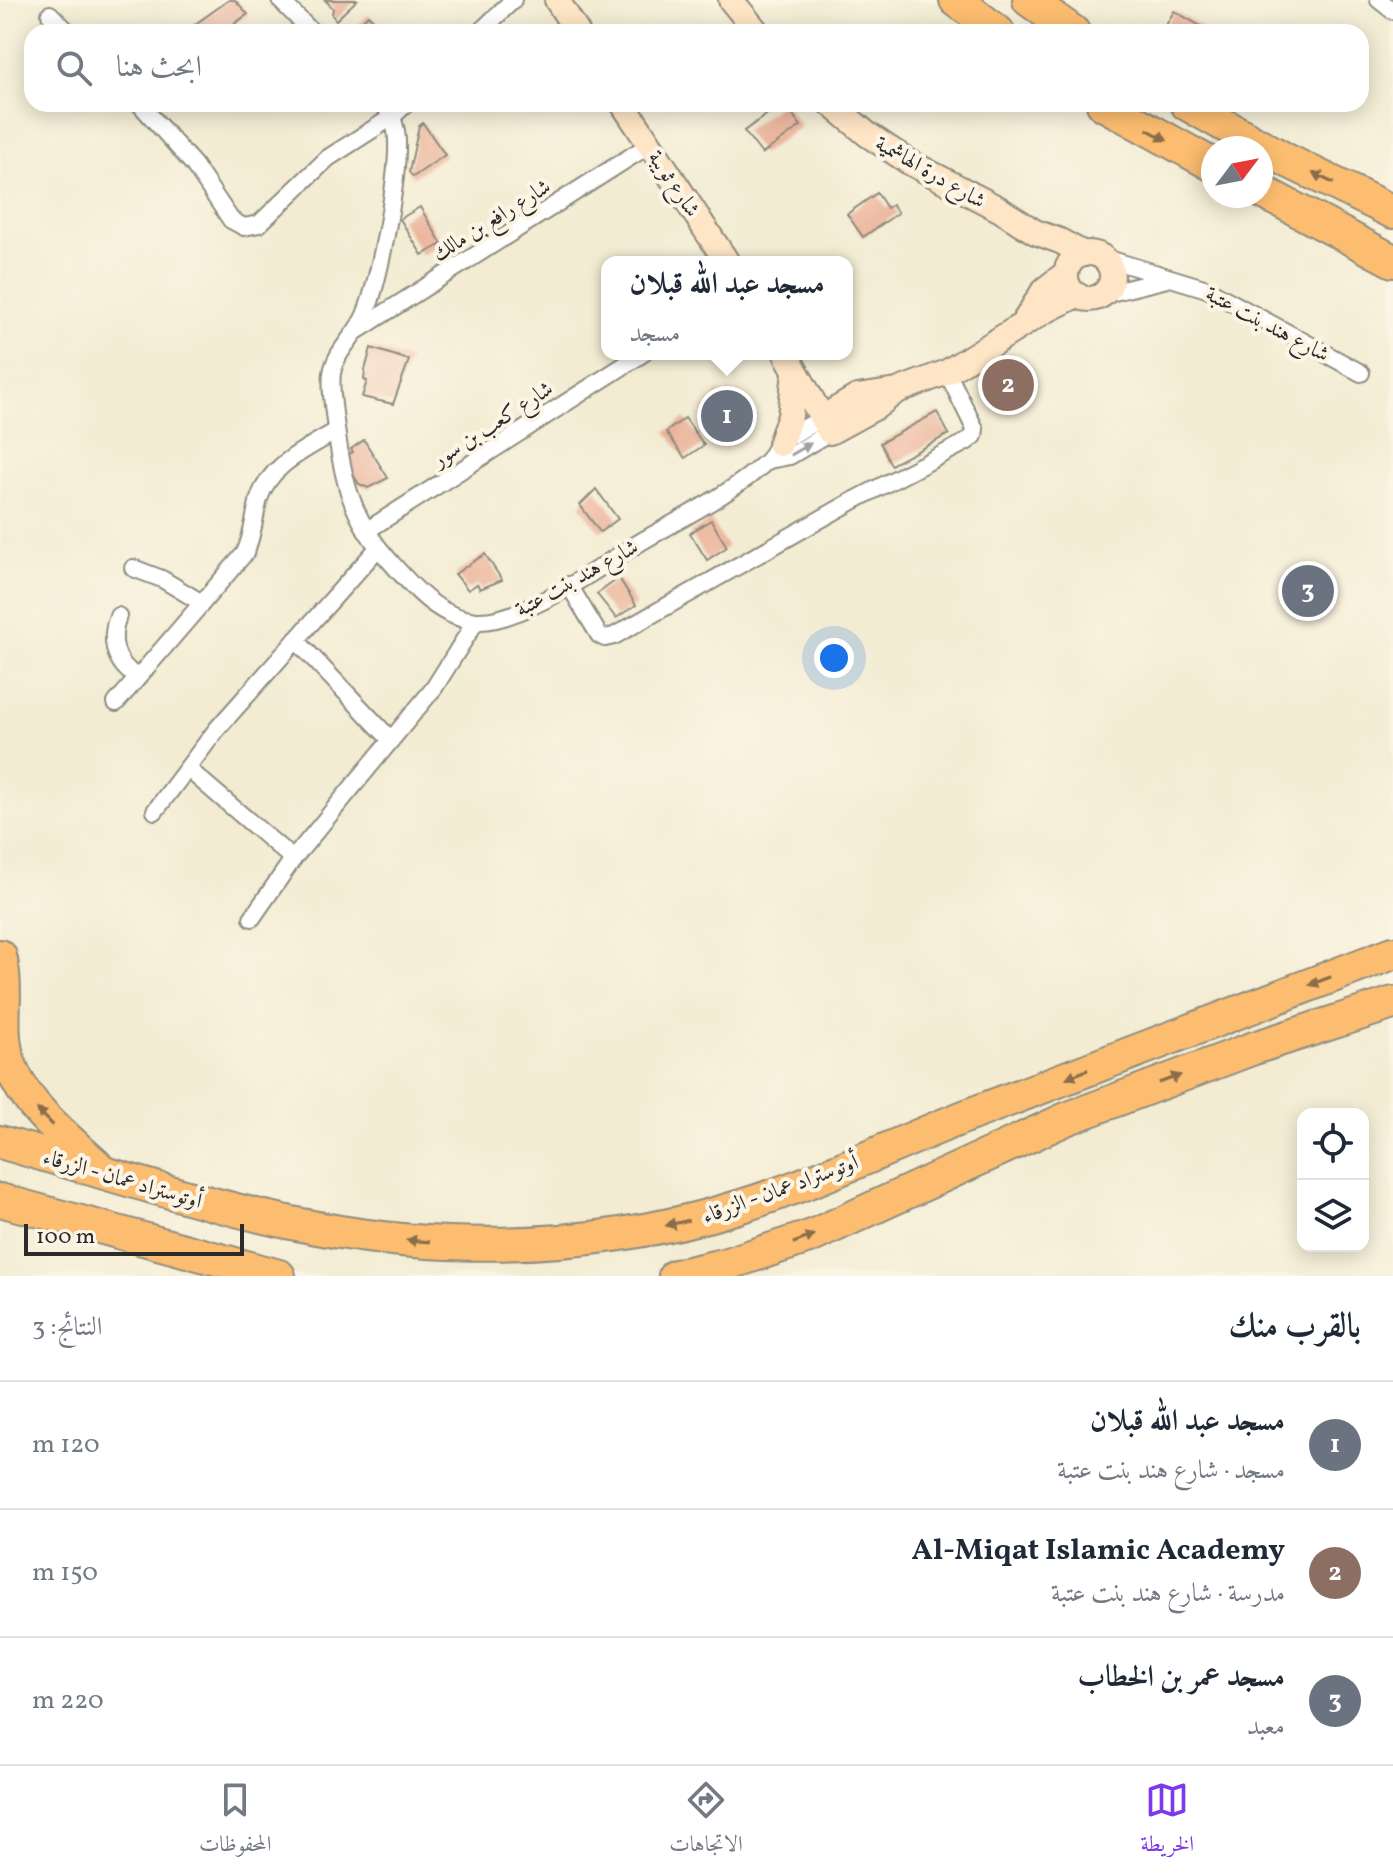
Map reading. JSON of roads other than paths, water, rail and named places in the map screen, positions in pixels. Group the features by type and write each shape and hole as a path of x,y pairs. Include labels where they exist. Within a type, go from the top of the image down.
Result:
{"highway":[{"path":"956,0 988,24"},
{"path":"1029,0 1062,24"},
{"path":"1117,112 1201,158"},
{"path":"1201,112 1288,161 1393,212"},
{"path":"1273,197 1393,261"},
{"name":"أوتوستراد عمان - الزرقاء","path":"0,1142 229,1208 359,1235 486,1243 635,1232 707,1216 770,1196 934,1129 1393,953"},
{"path":"0,956 5,988 4,1038 13,1072 42,1115 101,1170"},
{"path":"675,1276 727,1264 812,1236 1066,1119 1254,1048 1393,1003"},
{"path":"0,1200 279,1276"}],"street":[{"path":"280,0 304,24"},
{"path":"488,24 513,0"},
{"path":"557,0 572,24"},
{"path":"731,0 750,24"},
{"path":"1379,0 1393,11"},
{"path":"50,14 60,24"},
{"path":"147,112 194,165 231,220 244,227 259,224 328,158 387,112"},
{"path":"252,918 293,859 434,688 476,621 437,606 413,587 366,531 345,485 336,431 332,372 336,359 365,316 380,260 397,150 396,128 388,112"},
{"name":"شارع ثويبة","path":"628,112 723,256"},
{"name":"شارع درة الهاشمية","path":"841,112 888,149 937,178 999,209 1035,232 1060,241 1079,270"},
{"name":"شارع رافع بن مالك","path":"356,331 649,145"},
{"path":"1102,295 1110,285 1112,273 1079,270 1090,299 1172,278"},
{"name":"شارع هند بنت عتبة","path":"476,621 510,614 569,585 698,509 775,452 834,421 870,393 897,391 947,372 1023,324 1044,290 1079,270 1172,278 1207,289 1361,373"},
{"name":"شارع كعب بن سور","path":"366,531 633,360"},
{"path":"794,360 834,421"},
{"path":"775,452 790,416 794,360"},
{"path":"569,585 599,635 605,638 614,636 851,502 966,442 974,436 975,429 947,372"},
{"path":"116,703 245,553 259,499 269,479 285,462 336,431"},
{"path":"155,811 217,729 378,548"},
{"path":"133,568 162,579 202,603"},
{"path":"118,616 113,633 115,650 123,666 137,677"},
{"path":"296,640 390,739"},
{"path":"188,769 293,859"}],"place":[{"name":"Al-Miqat Islamic Academy","path":"1008,385"},
{"name":"مسجد عبد الله قبلان","path":"727,416"},
{"name":"مسجد عمر بن الخطاب","path":"1308,591"}]}
